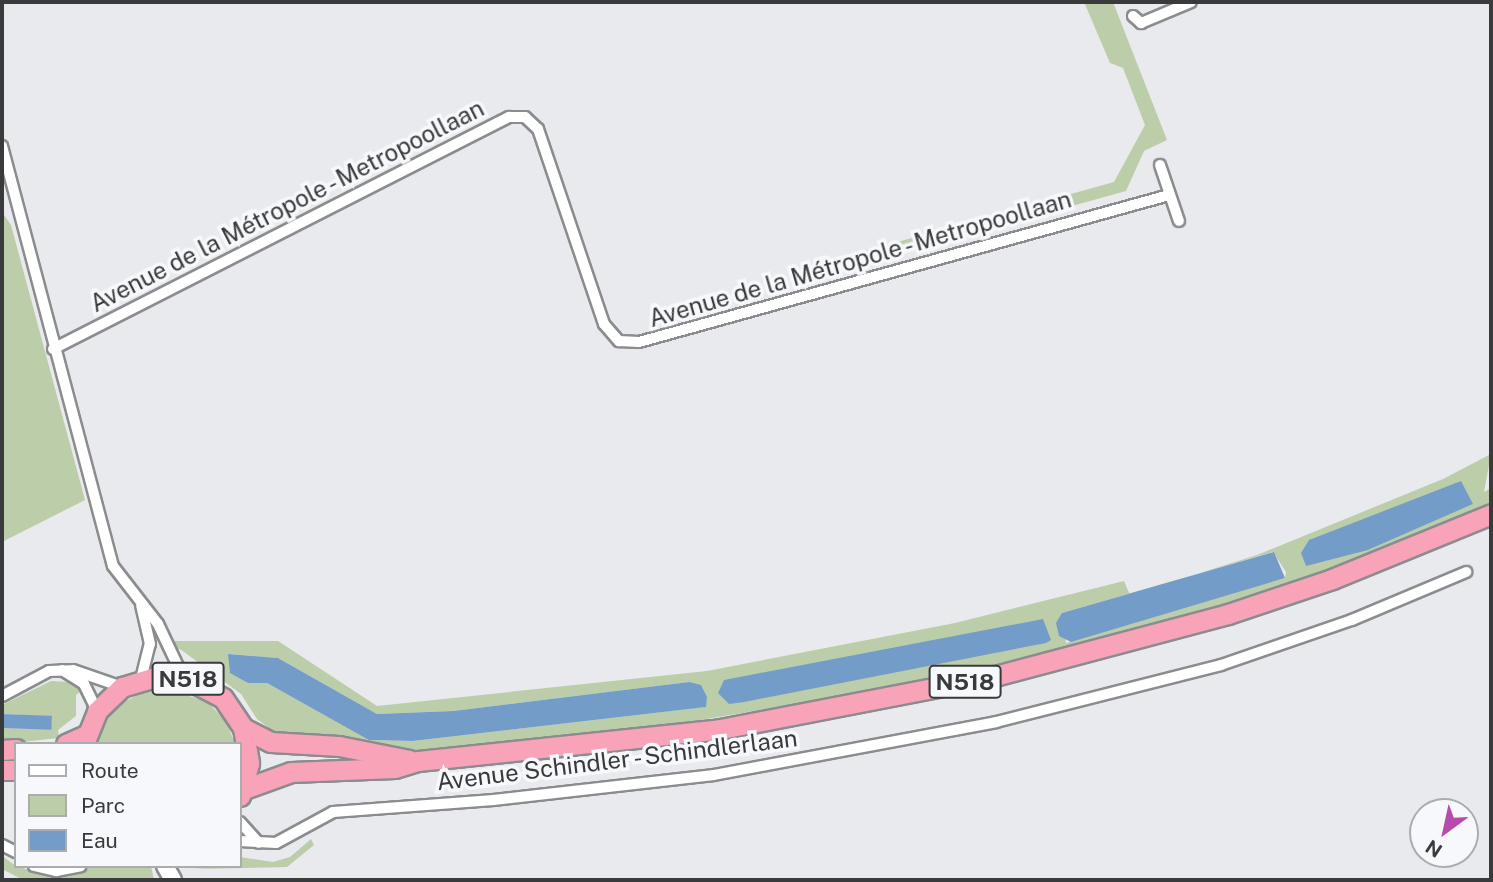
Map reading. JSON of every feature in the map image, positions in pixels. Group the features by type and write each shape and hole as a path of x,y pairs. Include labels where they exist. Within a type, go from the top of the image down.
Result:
{"highway":[{"name":"N518","path":"242,793 291,772 395,768 418,761 720,729 995,676 1228,614 1354,571 1491,514"},
{"name":"N518","path":"85,739 97,710 122,687 141,679 183,677 223,698 243,728 249,763 242,793"},
{"name":"N518","path":"243,728 271,742 339,746 418,761"}],"street":[{"path":"1133,16 1141,23 1191,2"},
{"name":"Avenue de la Métropole - Metropoollaan","path":"53,349 509,117 525,117 538,130 604,324 619,341 639,342 1169,195"},
{"path":"2,146 53,349 113,566 141,606 158,624 183,677"},
{"path":"1160,165 1179,221"},
{"name":"Avenue Schindler - Schindlerlaan","path":"242,841 276,843 333,812 494,800 714,775 996,722 1221,665 1352,620 1466,572"},
{"path":"141,606 150,644 141,679"},
{"path":"2,696 41,674 62,670 73,670 122,687"},
{"path":"62,670 84,684 97,710"},
{"path":"242,824 259,844"},
{"path":"41,868 56,872 73,868"}],"green space":[{"path":"1084,2 1113,2 1167,140 1144,151 1126,191 833,272 829,261 1114,182 1145,125 1123,68 1110,63"},
{"path":"2,212 11,225 85,500 2,542"},
{"path":"1491,454 1484,492 1491,488 1491,506 1356,561 1222,607 925,682 612,735 419,753 274,739 274,732 257,719 241,694 180,649 172,651 170,641 278,641 377,706 707,671 955,623 1124,581 1129,594 1062,613 1066,643 1285,578 1286,572 1273,552 1194,575 1257,555 1443,479","holes":["1460,481 1472,504 1368,550","229,654 278,658 377,714 453,711 689,682 707,697 705,707 413,741 370,740 267,683 248,683 236,675"]},
{"path":"51,681 71,682 82,690 76,695 76,716 58,730 59,738 2,744 2,728 51,729 52,716 2,714 2,705"},
{"path":"167,689 208,702 227,723 234,742 97,742 108,715 120,704 145,691"},
{"path":"311,839 314,845 287,867 242,868 242,857 273,862 290,857"},
{"path":"2,856 14,865 14,868 50,876 66,876 87,868 151,868 154,880 23,880 2,869"}],"water":[{"path":"1461,481 1473,504 1368,550 1306,566 1301,553 1309,540"},
{"path":"1274,552 1285,578 1071,642 1059,636 1056,623 1062,613"},
{"path":"1043,619 1051,640 1046,643 744,702 729,704 718,693 724,680"},
{"path":"228,654 278,658 377,714 453,711 689,682 701,685 707,697 706,707 413,741 369,740 267,683 248,683 230,673"},
{"path":"2,714 52,716 51,730 2,728"}]}
